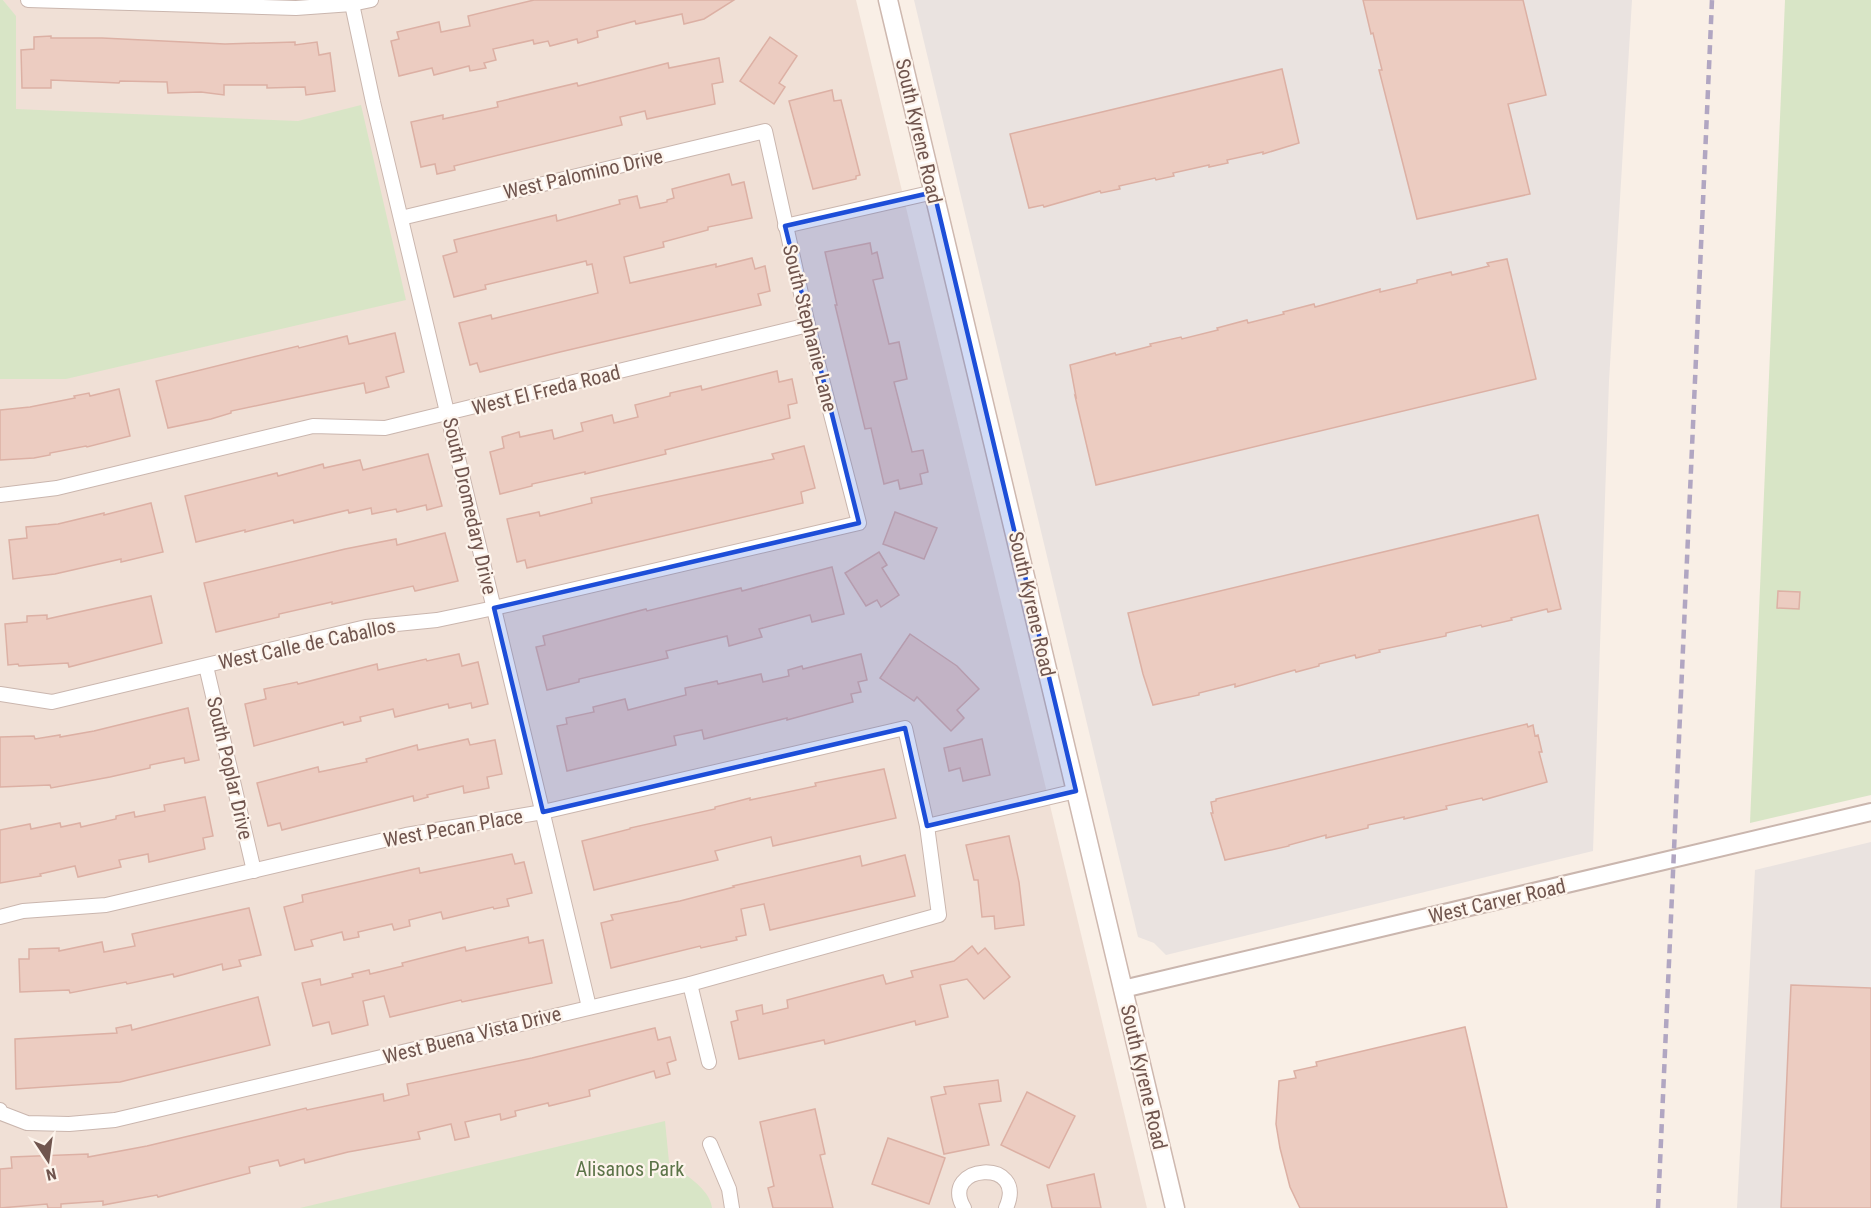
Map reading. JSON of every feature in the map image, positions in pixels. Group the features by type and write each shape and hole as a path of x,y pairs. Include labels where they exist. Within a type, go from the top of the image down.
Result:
{"main road":[{"name":"South Kyrene Road","path":"888,0 1175,1208"}],"street":[{"path":"28,0 296,8 352,4 371,0"},
{"name":"South Dromedary Drive","path":"352,4 400,218 590,1007"},
{"name":"West Palomino Drive","path":"400,218 765,131"},
{"name":"South Stephanie Lane","path":"765,131 808,325 859,523"},
{"path":"785,226 934,192"},
{"name":"West El Freda Road","path":"0,495 57,488 313,426 385,428 808,325"},
{"name":"West Calle de Caballos","path":"0,694 52,702 366,627 437,620 494,608 859,523"},
{"name":"South Poplar Drive","path":"206,666 254,870"},
{"name":"West Pecan Place","path":"0,917 23,911 106,905 405,836 543,812 905,728 927,826"},
{"path":"927,826 1076,791"},
{"name":"West Carver Road","path":"1123,989 1871,812"},
{"name":"West Buena Vista Drive","path":"1,1112 27,1123 69,1124 115,1120 690,984 939,915 927,826"},
{"path":"690,984 708,1062"},
{"path":"710,1144 729,1189 732,1208"},
{"path":"964,1208 960,1196 965,1181 970,1175 986,1170 1001,1176 1006,1183 1009,1199 1006,1208"}],"highlighted area":[{"path":"934,192 1076,791 927,826 905,728 543,812 494,608 859,523 785,226"}],"shaded area":[{"path":"3,0 856,0 1147,1208 0,1208 0,107 16,17"},
{"path":"914,0 1632,0 1609,381 1593,851 1166,955 1154,943 1138,937"},
{"path":"1871,842 1871,1208 1737,1208 1755,870"}],"green space":[{"path":"0,0 3,0 16,16 16,109 298,121 361,105 406,300 66,379 0,379"},
{"path":"1785,0 1871,0 1871,795 1750,823"},
{"name":"Alisanos Park","path":"665,1121 669,1162 701,1188 712,1208 300,1208"}],"building":[{"path":"534,0 734,0 704,19 684,24 682,14 636,24 635,21 597,31 598,37 578,43 577,39 550,46 548,41 534,44 533,40 493,49 496,60 484,63 486,68 470,71 469,66 434,75 432,68 399,76 391,41 399,39 397,32 439,22 441,32 470,26 468,16"},
{"path":"1363,0 1523,0 1546,95 1508,104 1530,194 1417,219 1379,70 1382,70 1373,33 1371,34"},
{"path":"51,36 51,38 225,44 295,42 295,45 317,42 319,55 330,53 335,91 306,95 305,87 267,88 267,85 224,85 224,95 201,92 168,93 167,82 120,81 119,83 51,80 51,88 22,88 21,50 34,49 34,37"},
{"path":"770,37 797,56 779,83 785,87 774,104 740,81"},
{"path":"719,58 723,82 712,84 715,104 647,119 645,111 620,117 622,125 454,166 455,170 437,174 435,164 421,167 411,122 443,115 443,119 498,107 497,102 577,83 578,86 668,63 669,68"},
{"path":"1282,69 1299,143 1263,154 1263,152 1227,160 1228,163 1173,173 1174,176 1119,186 1120,189 1101,193 1100,191 1044,207 1043,205 1029,208 1010,134"},
{"path":"832,90 834,101 841,100 860,175 856,176 856,179 813,189 789,101"},
{"path":"729,174 732,185 744,182 752,218 708,227 708,230 663,242 664,247 624,257 630,283 752,258 755,269 765,266 770,291 758,294 761,305 480,372 477,363 470,365 459,323 491,315 492,319 598,293 592,264 587,265 586,261 485,285 486,289 454,297 443,256 457,252 454,240 556,215 557,221 620,204 619,200 637,196 640,208 667,202 674,198 672,189"},
{"path":"870,243 872,254 877,252 883,278 873,280 889,344 899,342 907,379 894,382 912,452 923,450 928,472 920,474 922,484 900,489 898,480 884,484 871,428 865,429 835,305 837,305 825,252"},
{"path":"1507,259 1536,379 1096,485 1070,365 1151,346 1150,344 1218,330 1217,328 1247,320 1248,323 1284,314 1283,312 1314,304 1315,307 1380,289 1380,292 1451,272 1452,275"},
{"path":"395,333 404,372 386,377 389,387 366,393 364,383 231,411 231,413 211,419 168,428 156,381 347,336 349,344"},
{"path":"777,371 779,382 792,379 797,403 788,405 790,418 665,450 666,454 585,474 585,472 532,484 532,486 500,494 490,452 504,448 502,437 519,432 520,437 552,430 554,439 583,431 581,423 612,415 614,423 638,417 635,405 670,396 670,393 701,386 702,390"},
{"path":"119,389 130,436 34,458 0,460 0,410 30,407 75,398 74,396 89,393 90,396"},
{"path":"804,446 815,488 801,492 803,503 527,568 525,560 517,562 507,519 539,512 540,516 592,503 591,498 774,459 772,454"},
{"path":"428,454 442,506 427,510 426,505 397,512 396,509 372,514 371,508 349,513 348,510 196,542 185,496 323,464 324,468 360,460 363,470"},
{"path":"151,503 163,552 55,574 13,579 9,540 27,538 26,527 58,524"},
{"path":"895,512 937,528 924,559 883,544"},
{"path":"1538,515 1561,609 1548,612 1547,609 1511,618 1512,620 1446,633 1446,636 1379,650 1380,652 1356,658 1355,655 1296,672 1295,670 1235,687 1235,684 1153,705 1128,613"},
{"path":"445,533 458,581 415,591 413,586 332,604 332,602 216,632 204,583 345,549 396,539 397,545"},
{"path":"879,552 887,565 882,568 899,595 881,607 877,600 866,606 845,573"},
{"path":"832,567 844,614 812,622 810,615 759,629 762,637 729,646 727,636 666,651 668,658 579,679 579,682 547,690 536,647 545,645 543,636 646,609 647,611 741,588 742,591"},
{"path":"1778,591 1800,592 1799,609 1777,608"},
{"path":"151,596 162,643 69,667 68,663 8,665 5,624 27,622 27,616 47,615 47,619"},
{"path":"910,634 957,666 979,689 957,710 964,718 951,731 917,697 914,701 880,678"},
{"path":"459,654 462,666 478,662 488,704 472,708 471,703 449,708 448,704 395,717 393,709 360,717 361,721 344,725 343,722 254,746 245,704 266,699 264,689 297,682 298,684 377,664 378,670"},
{"path":"861,654 867,680 858,682 861,692 851,694 853,702 704,739 702,730 674,736 676,745 567,771 557,726 567,724 566,718 594,712 593,707 625,699 628,710 686,695 685,688 717,681 718,684 761,674 763,682 789,676 788,670 802,666 803,669"},
{"path":"188,708 199,760 185,763 184,758 150,765 150,768 51,788 50,785 0,787 0,737 34,736 35,739 60,735 60,737"},
{"path":"1527,724 1528,727 1533,725 1535,736 1538,735 1542,752 1539,752 1547,782 1483,800 1482,798 1446,806 1447,809 1368,825 1368,828 1326,838 1326,835 1225,860 1211,813 1213,813 1211,802 1216,799"},
{"path":"468,739 470,745 495,740 502,774 487,777 489,788 464,793 463,786 427,795 428,797 414,801 413,796 282,830 280,823 268,826 257,783 318,767 319,772 367,762 366,759 417,745 418,750"},
{"path":"982,739 990,775 963,781 960,768 949,771 944,748"},
{"path":"884,769 896,818 773,846 771,837 715,851 718,860 594,890 582,841 715,809 715,807 750,798 750,800 816,786 815,783"},
{"path":"205,797 213,836 203,838 205,849 149,862 148,854 119,860 121,867 78,877 75,866 40,874 41,876 0,883 0,830 30,824 31,829 60,823 61,827 80,823 81,827 116,819 116,816 134,812 135,817 165,811 164,805"},
{"path":"1009,836 1019,882 1024,925 995,929 994,916 982,917 978,880 974,880 966,845"},
{"path":"512,854 515,864 524,862 532,893 507,899 509,906 494,909 493,907 443,919 441,912 409,920 410,926 394,930 392,924 358,932 359,937 344,940 342,932 311,940 313,946 295,950 284,907 303,902 302,895 419,868 420,873"},
{"path":"905,855 915,896 770,930 764,904 741,909 746,935 736,937 737,940 701,948 700,946 611,968 601,923 613,920 611,915 680,901 860,856 862,866"},
{"path":"249,908 261,955 239,960 241,966 223,970 222,964 174,977 173,974 70,993 69,990 20,992 19,959 29,959 29,949 59,948 59,951 102,942 104,952 135,946 132,934"},
{"path":"528,937 529,943 543,940 552,983 462,1002 461,1000 390,1017 384,996 363,1001 368,1025 332,1034 329,1022 313,1026 302,983 320,979 321,985 353,977 352,974 369,970 370,974 403,966 402,963 465,947 466,951"},
{"path":"972,946 978,954 985,948 1010,977 984,999 967,979 940,985 948,1017 916,1025 915,1021 825,1044 824,1040 739,1059 731,1022 738,1020 736,1011 762,1005 763,1014 788,1008 787,1000 883,975 886,984 913,977 911,971 954,961"},
{"path":"1791,985 1871,988 1871,1208 1781,1208"},
{"path":"258,997 270,1045 120,1082 16,1089 15,1039 117,1033 116,1028 131,1025 132,1030"},
{"path":"1465,1027 1507,1208 1300,1208 1290,1187 1276,1124 1279,1081 1296,1078 1294,1071 1317,1066 1316,1062"},
{"path":"655,1028 658,1040 670,1037 676,1060 667,1063 670,1074 656,1078 654,1071 589,1090 590,1096 515,1111 516,1116 501,1120 500,1114 465,1122 469,1137 455,1140 451,1124 418,1132 420,1139 348,1152 305,1163 304,1159 280,1166 278,1160 249,1167 250,1173 158,1197 157,1195 103,1205 103,1201 61,1204 61,1208 48,1208 47,1204 0,1208 0,1169 12,1168 11,1157 88,1154 88,1157 147,1146 306,1108 307,1110 383,1094 384,1101 409,1095 407,1084 532,1058"},
{"path":"998,1080 1001,1101 979,1104 989,1145 944,1154 931,1097 946,1094 944,1087"},
{"path":"1027,1092 1075,1116 1049,1168 1001,1145"},
{"path":"815,1109 825,1154 820,1155 833,1208 773,1208 768,1188 774,1186 760,1122"},
{"path":"888,1138 945,1158 929,1204 872,1184"},
{"path":"1094,1174 1101,1208 1052,1208 1047,1185"}],"railway":[{"path":"1658,1208 1712,0"}]}
